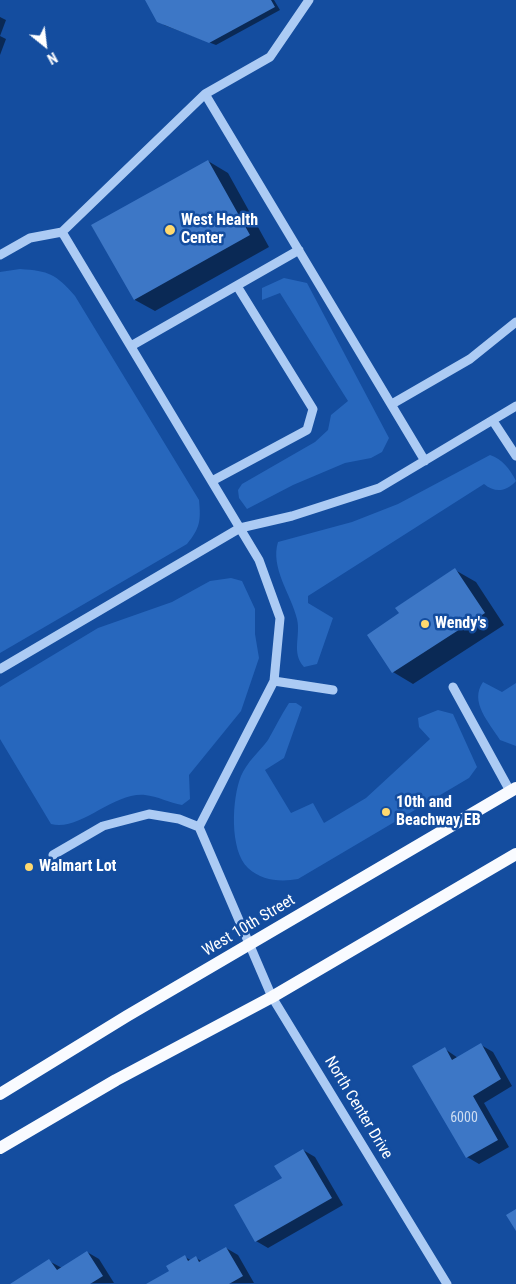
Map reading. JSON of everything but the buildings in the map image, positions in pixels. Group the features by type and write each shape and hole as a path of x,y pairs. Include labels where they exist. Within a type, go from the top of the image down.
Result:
{"main road":[{"name":"West 10th Street","path":"0,1094 513,790"},
{"path":"0,1148 116,1080 272,997 516,854"}],"street":[{"path":"0,255 30,238 62,232 205,94 270,57 309,0"},
{"path":"205,94 425,461"},
{"path":"54,855 103,826 149,814 179,819 199,827 274,682 280,618 260,560 62,232"},
{"path":"131,346 299,250"},
{"path":"212,481 307,430 313,409 237,286"},
{"path":"392,404 470,359 516,322"},
{"path":"0,669 240,528 292,516 380,488 493,422 516,406"},
{"path":"493,422 516,456"},
{"path":"274,682 333,690"},
{"path":"453,687 513,790"},
{"name":"North Center Drive","path":"199,827 251,944 272,997 447,1284"}],"shaded area":[{"path":"20,269 51,275 57,278 75,296 199,500 200,513 197,529 187,544 0,653 0,272"},
{"path":"284,278 307,283 389,438 382,452 371,458 345,463 293,485 247,509 239,498 238,490 242,484 315,442 328,430 331,415 348,401 280,293 262,300 262,288"},
{"path":"490,455 502,462 508,469 516,481 512,485 496,490 484,484 308,596 308,603 333,618 317,664 304,667 300,662 297,650 297,619 279,571 276,552 278,542 352,522 398,504"},
{"path":"231,578 242,581 255,609 255,634 259,658 241,711 189,775 190,799 182,805 145,795 133,796 121,799 85,818 62,825 51,824 0,739 0,687 98,628 172,602 210,581"},
{"path":"483,682 502,692 516,683 516,746 500,740 482,712 478,697 479,689"},
{"path":"289,703 296,703 302,707 284,758 265,770 291,813 313,803 324,823 366,798 430,739 419,727 418,718 438,710 453,714 477,767 469,778 298,879 278,880 259,876 248,868 242,860 238,849 234,824 236,797 241,776 268,740"}],"place":[{"name":"West Health Center","path":"170,230"},
{"name":"Wendy's","path":"425,624"},
{"name":"10th and Beachway EB","path":"386,812"},
{"name":"Walmart Lot","path":"29,867"}]}
